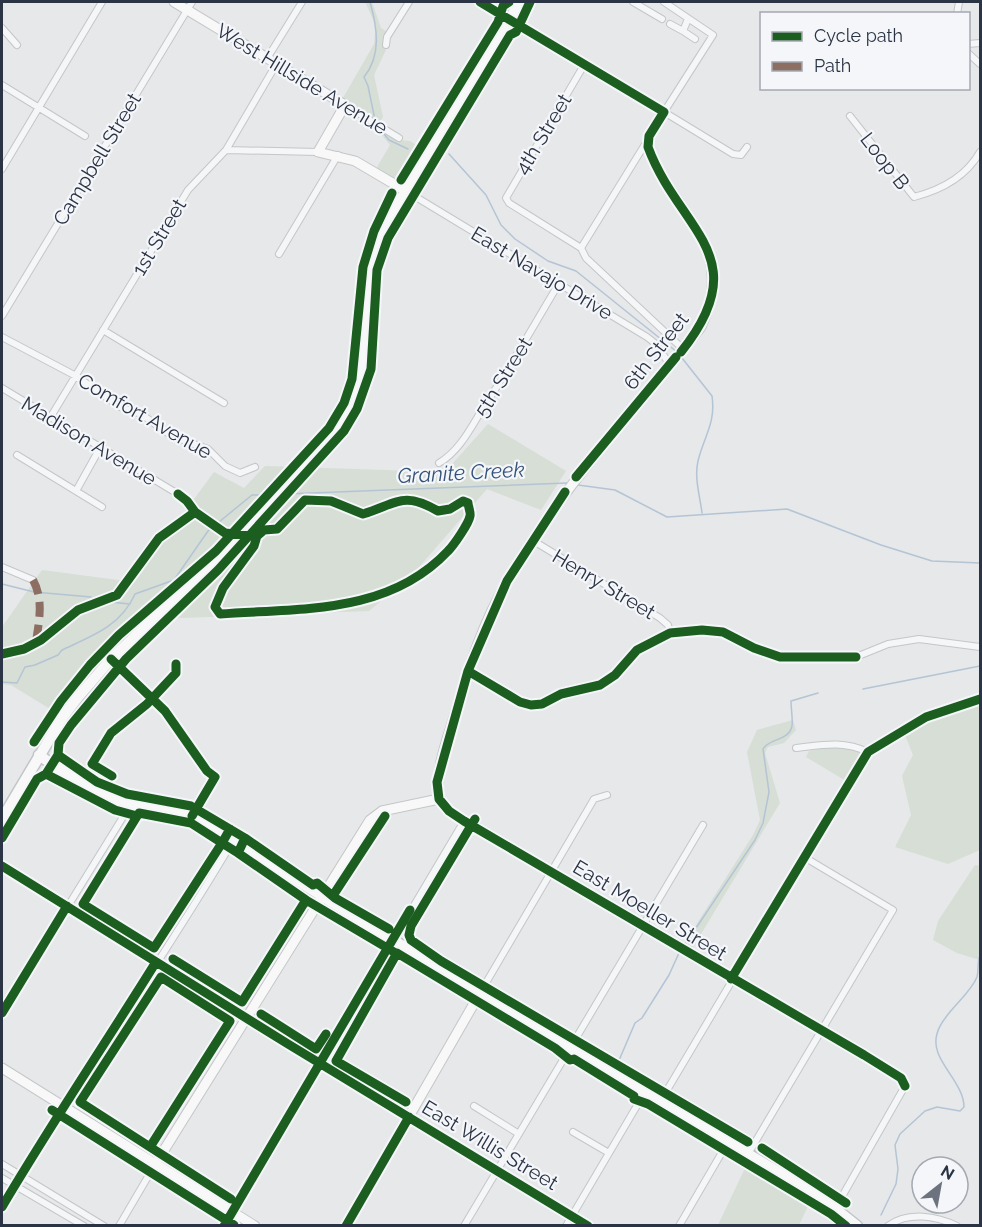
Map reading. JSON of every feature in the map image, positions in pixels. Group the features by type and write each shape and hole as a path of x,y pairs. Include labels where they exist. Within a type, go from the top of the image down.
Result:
{"main road":[{"path":"2,819 39,755 79,696 111,659 225,552 335,432 358,387 363,361 371,268 387,222 520,2"},
{"path":"39,755 98,793 114,800 186,814 233,841 836,1207 857,1226"}],"street":[{"path":"2,169 102,2"},
{"name":"West Hillside Avenue","path":"174,2 190,5 277,63 399,138"},
{"path":"268,57 302,2"},
{"path":"386,45 387,37 409,2"},
{"path":"480,2 733,154 741,155 747,147"},
{"path":"633,2 662,19"},
{"path":"664,2 713,35 581,248 586,258 677,356"},
{"name":"Campbell Street","path":"2,316 190,5"},
{"path":"683,31 688,19"},
{"path":"670,24 695,39"},
{"path":"2,28 17,45"},
{"name":"1st Street","path":"50,418 188,190 226,150 277,63"},
{"name":"4th Street","path":"581,248 509,203 506,198 584,65"},
{"path":"2,85 85,136"},
{"path":"318,152 345,105"},
{"name":"Loop B","path":"850,116 914,198 942,188 961,176 981,152"},
{"name":"6th Street","path":"439,799 437,782 443,755 468,671 499,597 532,540 576,477 701,327 708,312 712,296 713,270 704,242 652,156 648,147 649,136"},
{"path":"226,150 318,152 338,155 355,161 406,191"},
{"path":"279,254 338,155"},
{"name":"East Navajo Drive","path":"406,191 677,356"},
{"name":"5th Street","path":"439,463 447,458 463,440 558,285"},
{"path":"103,330 224,403"},
{"name":"Comfort Avenue","path":"2,337 76,376 120,407 141,414 172,436 208,449 225,466 240,473 255,467"},
{"name":"Madison Avenue","path":"2,388 177,494"},
{"path":"76,490 100,448"},
{"path":"17,454 102,507"},
{"name":"Henry Street","path":"532,540 660,618 668,625 670,633"},
{"path":"2,567 33,580"},
{"path":"468,671 520,702 531,705 542,704 561,694 600,685 615,675 637,650 670,633 702,630 723,632 754,648 780,657 856,657 888,644 919,639 981,647"},
{"path":"660,1102 731,979 868,752 926,717 981,699"},
{"path":"796,748 837,743 854,745 868,752"},
{"path":"346,1226 594,799 607,795"},
{"path":"119,1226 245,1017 370,820 382,811 439,799"},
{"name":"East Moeller Street","path":"439,799 449,811 464,821 901,1078 904,1086 836,1207"},
{"path":"2,1013 131,804"},
{"path":"224,1226 464,821"},
{"path":"464,1226 641,925 703,825"},
{"path":"2,1207 14,1183 65,1107 233,841"},
{"path":"748,1154 893,910 804,857"},
{"name":"East Willis Street","path":"2,866 320,1064 588,1226"},
{"path":"2,1068 255,1226"},
{"path":"566,1226 645,1092"},
{"path":"474,1106 519,1134"},
{"path":"573,1132 609,1153"},
{"path":"679,1226 728,1142"},
{"path":"2,1164 104,1226"},
{"path":"2,1178 84,1226"},
{"path":"888,1226 901,1218 913,1217 940,1219 957,1226"}],"shaded area":[{"path":"365,2 372,2 381,28 387,32 383,44 386,50 374,75 383,117 379,123 347,104 343,98 374,44 376,25"},
{"path":"374,125 398,140 410,141 423,149 405,179 396,180 376,169 390,145"},
{"path":"488,424 566,471 541,510 487,489 413,574 369,611 182,618 145,615 91,665 55,712 11,685 2,684 2,627 42,570 133,582 214,472 244,488 265,466 445,472"},
{"path":"980,702 980,850 948,864 895,847 911,815 902,776 913,755 905,735 956,706"},
{"path":"793,720 796,730 784,743 768,747 765,753 780,803 692,949 684,944 753,835 760,820 747,752 757,730"},
{"path":"834,746 850,748 862,753 846,781 806,757 809,751"},
{"path":"975,865 980,866 980,960 957,953 933,940 938,921"},
{"path":"747,1164 810,1202 799,1225 718,1225"}],"waterway":[{"path":"370,2 375,21 376,50 374,60 364,77 375,120"},
{"path":"380,129 389,140 408,149"},
{"path":"449,154 486,195 501,225 515,239 548,261 576,271 677,352"},
{"path":"682,358 712,396 711,422 697,467 702,513"},
{"name":"Granite Creek","path":"285,494 567,483"},
{"name":"Granite Creek","path":"578,485 615,490 667,517 787,509 881,545 932,561 980,563"},
{"name":"Granite Creek","path":"2,682 17,683 25,667 58,655 62,650 104,629 122,614 135,594 174,580 208,531 252,495 271,495"},
{"path":"2,584 34,592 91,597"},
{"path":"110,602 130,604"},
{"path":"863,689 980,666"},
{"path":"684,946 755,840 763,823 769,792 763,749 790,731 792,726 791,701 818,693"},
{"path":"617,1065 635,1023 642,1018 669,975 679,953"},
{"path":"881,1215 896,1184 898,1169 895,1145 900,1134 925,1111 937,1107 960,1111 964,1107 958,1086 941,1060 936,1042 942,1022 977,977 980,955"}],"marked path":[{"path":"33,580 40,603 36,642"}],"cycle path":[{"path":"480,2 664,112 649,136 648,147 661,176 705,245 713,267 713,291 703,319 681,352"},
{"path":"401,180 498,22 503,6 509,2"},
{"path":"2,838 37,779 46,774 58,755 59,743 71,725 126,659 218,570 344,431 357,409 371,369 377,270 388,238 510,35 516,32 530,2"},
{"path":"34,742 61,701 90,665 119,635 216,551 329,428 344,403 352,379 363,267 374,231 392,193"},
{"path":"576,477 676,357"},
{"path":"565,492 507,581 468,671 437,782 439,799 449,811 464,821 864,1055 901,1078 905,1086"},
{"path":"2,654 24,649 41,640 78,610 117,595 159,538 195,512 178,494"},
{"path":"195,512 225,533 257,536 254,546 223,588 215,607 220,614 342,604 398,587 424,572 448,551 464,529 470,513 468,503 463,501 450,509 438,511 416,501 400,501 363,514 331,501 305,500 277,529 264,530 257,536"},
{"path":"468,671 520,702 531,705 542,704 561,694 600,685 615,675 637,650 670,633 702,630 723,632 754,648 780,657 856,657"},
{"path":"111,659 165,711 207,771 215,777 192,816"},
{"path":"112,776 92,764 111,733 147,704 176,673 176,664"},
{"path":"731,979 868,752 926,717 980,699"},
{"path":"58,755 97,782 127,794 191,806 245,838 238,853 222,843 230,829"},
{"path":"46,774 115,810 137,816"},
{"path":"139,813 191,823 222,843 154,948 83,904 139,813"},
{"path":"334,894 385,816"},
{"path":"475,819 411,926 409,935 411,940 441,961 748,1142"},
{"path":"245,838 313,885 317,883 335,898 389,929"},
{"path":"173,959 242,1002 306,900 238,853"},
{"path":"2,866 288,1044 588,1226"},
{"path":"306,900 394,952"},
{"path":"2,1013 67,906"},
{"path":"224,1226 410,910"},
{"path":"406,1102 336,1061 397,953 555,1048 570,1060 574,1059 634,1096 634,1099 648,1104 831,1214 846,1226"},
{"path":"2,1207 156,962"},
{"path":"161,977 230,1021 150,1147 80,1102 161,977"},
{"path":"261,1014 316,1049 326,1034"},
{"path":"52,1110 234,1225"},
{"path":"346,1226 409,1117"},
{"path":"150,1147 231,1199"},
{"path":"762,1148 846,1203"}]}
